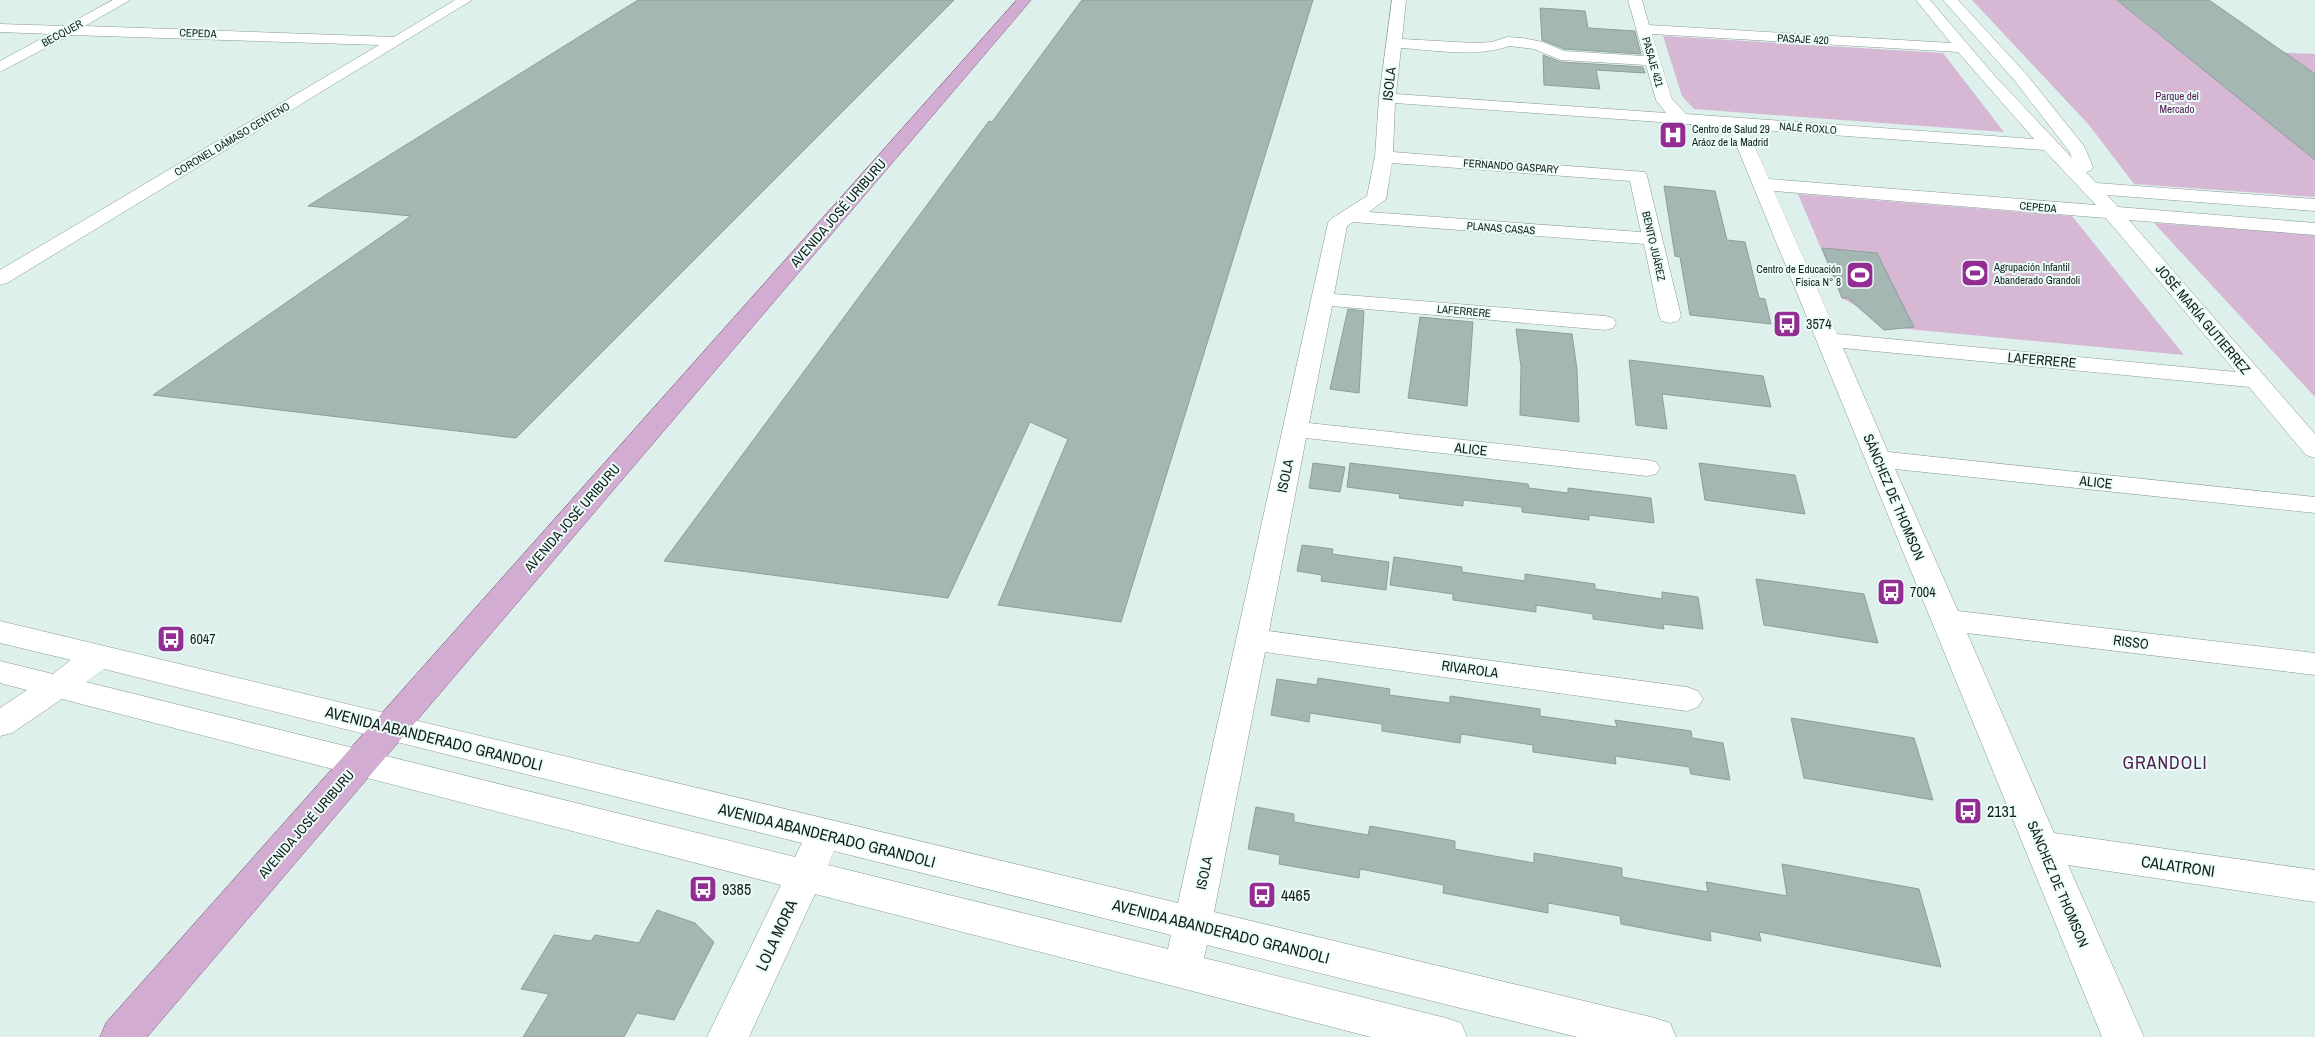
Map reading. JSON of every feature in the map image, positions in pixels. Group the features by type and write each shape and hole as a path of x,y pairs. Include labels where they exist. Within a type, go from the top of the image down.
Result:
{"main road":[{"name":"AVENIDA JOSÉ URIBURU","path":"121,1037 1024,0"}],"street":[{"name":"BECQUER","path":"0,67 123,0"},
{"name":"CORONEL DÁMASO CENTENO","path":"0,279 464,0"},
{"name":"ISOLA","path":"1182,970 1338,222 1376,199 1384,157 1387,98 1399,0"},
{"name":"PASAJE 421","path":"1635,0 1664,100 1681,119"},
{"name":"JOSÉ MARÍA GUTIERREZ","path":"1923,0 2048,145 2113,213 2315,450"},
{"name":"JOSÉ MARÍA GUTIERREZ","path":"1950,0 2021,78 2078,150 2091,188"},
{"name":"CEPEDA","path":"0,28 71,28 396,41"},
{"name":"PASAJE 420","path":"1644,29 1963,48"},
{"path":"1394,43 1474,48 1494,46 1507,41 1523,42 1538,45 1561,55 1653,61"},
{"name":"NALÉ ROXLO","path":"1387,98 2048,145"},
{"name":"SÁNCHEZ DE THOMSON","path":"1736,123 2123,1037"},
{"name":"FERNANDO GASPARY","path":"1384,157 1638,176"},
{"name":"BENITO JUÁREZ","path":"1638,176 1670,316"},
{"name":"CEPEDA","path":"1762,184 2315,229"},
{"path":"2091,188 2315,205"},
{"name":"PLANAS CASAS","path":"1350,216 1652,239"},
{"name":"LAFERRERE","path":"1322,299 1605,323"},
{"name":"LAFERRERE","path":"1827,340 2256,381"},
{"name":"ALICE","path":"1295,429 1647,468"},
{"name":"ALICE","path":"1878,458 2315,505"},
{"name":"RISSO","path":"1946,620 2315,664"},
{"name":"AVENIDA ABANDERADO GRANDOLI","path":"0,632 1655,1037"},
{"name":"RIVAROLA","path":"1252,639 1687,699"},
{"path":"0,724 100,656"},
{"path":"0,672 1446,1037"},
{"name":"LOLA MORA","path":"728,1037 824,834"},
{"name":"CALATRONI","path":"2042,846 2315,886"}],"green space":[{"name":"Parque del Mercado","path":"1972,0 2181,0 2249,51 2315,54 2315,197 2134,184 2089,125"},
{"path":"1663,36 1943,53 2004,132 1694,109 1682,96"},
{"name":"Agrupación Infantil Abanderado Grandoli","path":"1798,194 2072,216 2184,355 1897,328 1884,330 1856,306 1842,298"},
{"path":"2154,223 2315,235 2315,397"}],"building":[{"path":"638,0 954,0 516,438 153,395 411,216 308,206"},
{"path":"1082,0 1313,0 1121,622 998,605 1068,439 1030,422 948,598 664,561 989,121 992,122"},
{"path":"2117,0 2209,0 2315,74 2315,160"},
{"path":"1540,8 1585,11 1588,28 1635,31 1641,54 1564,49 1542,40"},
{"path":"1543,55 1561,62 1643,67 1645,73 1596,70 1600,89 1544,85"},
{"path":"1664,186 1715,191 1727,240 1745,242 1759,298 1765,299 1771,324 1690,315 1680,257 1675,256"},
{"path":"1822,248 1877,253 1914,327 1884,330 1848,298 1842,298"},
{"path":"1348,309 1364,311 1359,393 1330,389"},
{"path":"1420,317 1473,322 1467,406 1408,398"},
{"path":"1516,329 1572,334 1577,369 1579,422 1520,415 1521,367"},
{"path":"1629,360 1763,376 1771,407 1662,394 1667,429 1636,425"},
{"path":"1313,463 1345,467 1340,492 1309,488"},
{"path":"1350,463 1528,484 1529,488 1568,493 1568,488 1651,498 1654,523 1589,515 1589,520 1522,512 1522,507 1463,500 1463,506 1399,498 1400,494 1347,487"},
{"path":"1699,463 1795,475 1805,514 1705,500"},
{"path":"1302,545 1333,549 1332,554 1389,562 1386,590 1321,581 1322,575 1297,571"},
{"path":"1394,557 1462,567 1462,572 1525,581 1525,574 1595,584 1595,589 1662,599 1662,592 1698,597 1703,629 1663,624 1664,629 1593,619 1593,614 1536,605 1536,612 1453,600 1453,594 1390,585"},
{"path":"1756,579 1864,594 1878,643 1764,625"},
{"path":"1318,678 1390,689 1389,695 1450,703 1450,696 1540,709 1540,716 1617,727 1615,720 1691,731 1692,738 1723,743 1730,780 1691,774 1689,767 1615,756 1616,764 1533,752 1533,745 1461,734 1460,743 1382,731 1382,724 1310,713 1309,722 1271,715 1277,679 1317,685"},
{"path":"1791,718 1914,738 1933,800 1804,778"},
{"path":"1256,807 1294,814 1294,822 1368,835 1370,826 1455,841 1455,849 1534,863 1534,853 1622,868 1622,877 1708,892 1706,882 1787,896 1782,864 1919,889 1941,967 1759,932 1761,941 1710,931 1711,941 1621,924 1620,916 1548,903 1548,913 1443,893 1444,885 1360,869 1359,878 1279,864 1280,855 1248,849"},
{"path":"657,910 695,923 714,942 674,1020 637,1013 624,1037 523,1037 549,994 521,989 554,935 591,941 595,935 639,943"}],"place":[{"name":"Centro de Salud 29 Aráoz de la Madrid","path":"1673,135"},
{"name":"Agrupación Infantil Abanderado Grandoli","path":"1975,273"},
{"name":"Centro de Educación Física N° 8","path":"1860,275"},
{"name":"3574","path":"1787,324"},
{"name":"7004","path":"1891,592"},
{"name":"6047","path":"171,639"},
{"name":"2131","path":"1968,811"},
{"name":"9385","path":"703,889"},
{"name":"4465","path":"1262,895"}],"district":[{"name":"GRANDOLI","path":"2165,762"}]}
